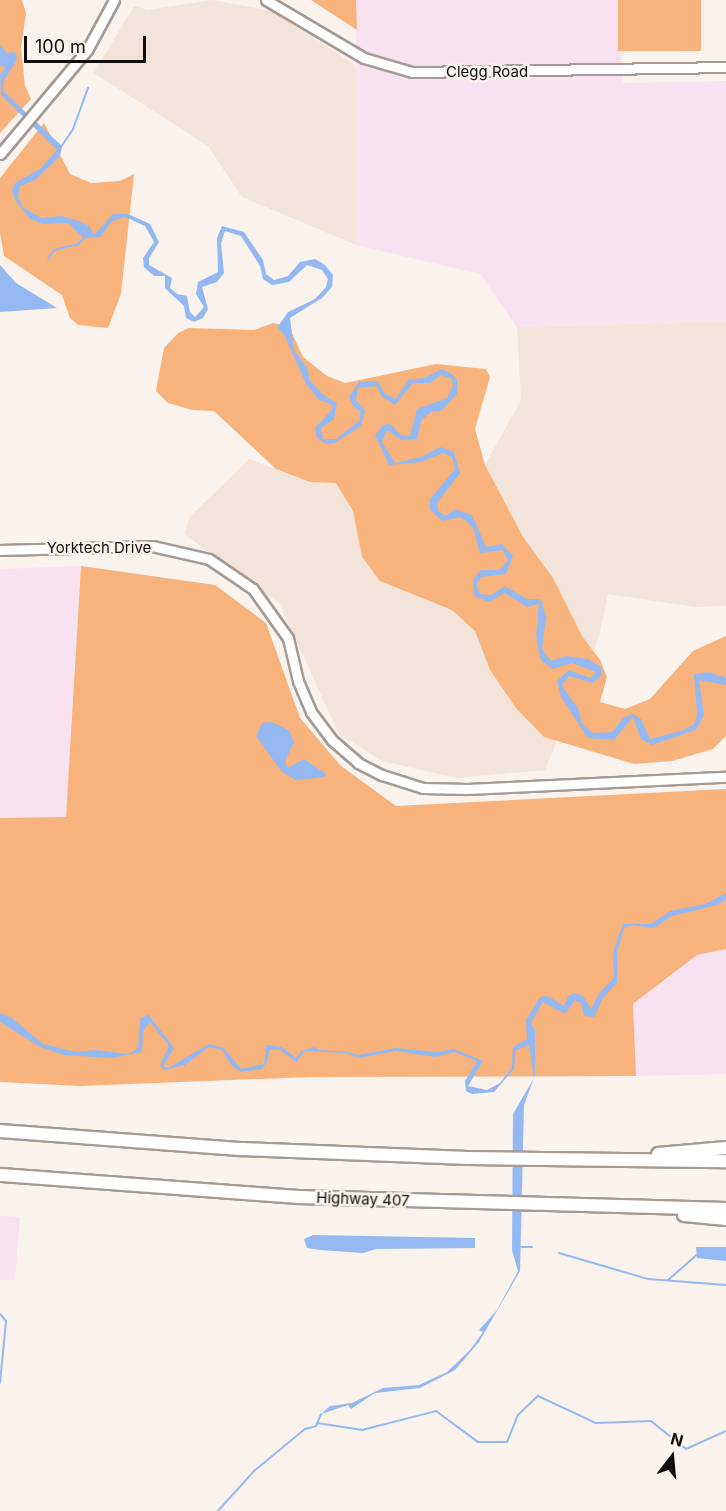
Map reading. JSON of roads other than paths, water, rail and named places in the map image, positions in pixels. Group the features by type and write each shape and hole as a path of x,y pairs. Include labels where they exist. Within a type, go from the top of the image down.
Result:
{"highway":[{"path":"0,1131 242,1149 594,1160 726,1161"},
{"path":"594,1160 726,1148"},
{"name":"Highway 407","path":"0,1175 299,1197 726,1209"},
{"path":"630,1208 726,1219"}],"street":[{"path":"0,154 66,77 98,35 114,0"},
{"name":"Clegg Road","path":"266,0 364,58 412,72 726,67"},
{"name":"Yorktech Drive","path":"0,550 152,546 212,563 253,589 288,638 307,702 332,740 358,763 382,775 423,788 467,789 726,777"}],"water":[{"path":"0,45 7,53 15,52 17,59 4,81 3,91 62,146 60,156 35,180 20,186 18,197 23,207 41,218 61,216 79,221 89,226 94,235 113,214 128,214 150,224 159,242 149,258 149,265 172,278 170,288 177,294 187,296 190,312 195,317 204,307 196,294 198,282 218,272 217,238 222,226 244,232 263,260 266,274 274,280 288,276 300,262 315,259 325,265 333,275 332,287 322,298 290,318 294,350 308,369 309,379 322,394 337,403 334,419 321,428 323,439 336,439 360,420 360,411 353,406 349,397 359,382 378,381 385,394 396,399 408,380 424,378 442,369 452,374 457,380 457,394 441,411 431,412 421,421 417,439 401,440 387,430 382,442 395,463 421,457 440,447 454,452 460,473 437,503 438,511 446,516 455,509 472,515 486,547 502,544 513,556 506,574 481,577 477,583 479,594 491,595 505,586 527,599 541,599 546,616 542,649 551,661 566,656 588,659 601,667 602,675 593,683 569,676 562,686 578,708 582,723 593,733 612,732 623,718 633,714 641,719 650,739 684,730 694,724 697,714 694,674 709,672 726,678 726,685 699,680 704,715 696,730 652,745 641,739 633,717 614,740 588,738 561,697 557,681 569,670 590,678 596,672 572,663 552,669 540,659 536,636 539,604 527,607 505,593 489,602 474,596 473,579 481,570 499,570 508,561 503,550 480,553 473,528 465,520 460,517 442,521 430,510 430,499 455,469 452,457 443,453 421,462 389,465 375,435 383,425 390,424 401,435 410,436 417,409 447,398 453,385 452,379 441,375 430,383 413,383 395,405 381,396 377,386 358,388 356,400 365,410 361,426 335,443 326,444 317,438 315,428 332,409 331,404 319,400 306,384 284,334 277,328 288,312 315,299 326,287 328,279 322,270 307,265 289,282 272,285 263,279 260,266 241,236 225,231 221,243 224,273 217,282 202,287 208,309 203,318 194,322 186,318 184,306 165,288 165,276 154,276 144,267 143,258 154,242 145,226 125,217 112,221 100,237 84,238 68,223 43,224 30,219 15,200 12,190 15,183 40,169 57,150 1,95 0,74 5,68 0,65"},
{"path":"0,265 16,283 57,308 0,312"},
{"path":"271,722 289,730 294,742 285,761 288,768 304,759 326,774 325,777 296,780 282,772 256,736 262,723"},
{"path":"726,893 726,899 717,905 672,916 654,928 632,925 624,928 617,953 617,983 603,998 594,1017 584,1016 581,1003 575,1000 565,1014 543,1002 531,1023 535,1030 534,1078 529,1045 516,1050 514,1069 494,1092 472,1094 466,1091 465,1081 477,1061 454,1052 435,1057 396,1051 359,1058 345,1053 305,1051 296,1062 280,1050 270,1049 267,1062 262,1069 241,1072 232,1066 222,1050 209,1047 185,1065 164,1070 160,1065 169,1046 150,1022 143,1031 142,1052 112,1058 64,1055 40,1047 0,1022 0,1013 12,1018 43,1044 76,1052 96,1050 128,1054 138,1048 140,1019 148,1014 174,1048 163,1066 168,1068 209,1044 224,1048 241,1069 264,1064 266,1045 282,1047 296,1058 301,1051 315,1047 320,1050 347,1052 358,1055 396,1048 437,1052 454,1049 483,1061 468,1086 487,1090 500,1083 512,1067 513,1047 527,1039 526,1020 540,997 548,996 564,1006 568,996 574,993 583,996 591,1009 600,992 614,978 613,952 623,924 651,924 670,911 705,904"},
{"path":"534,1078 524,1105 520,1271 479,1342 455,1370 420,1388 375,1393 351,1409 348,1405 321,1414 330,1406 352,1403 383,1388 419,1385 447,1372 470,1350 483,1332 479,1330 497,1310 518,1271 512,1250 513,1114"},
{"path":"313,1235 475,1238 475,1248 376,1249 363,1253 307,1248 304,1239"},
{"path":"696,1247 726,1247 726,1261 697,1258"}],"waterway":[{"path":"61,147 73,129 88,88"},
{"path":"48,259 54,250 78,244 85,237"},
{"path":"521,1247 532,1247"},
{"path":"559,1253 648,1279 726,1285"},
{"path":"668,1280 697,1255"},
{"path":"0,1314 6,1321 0,1383"},
{"path":"317,1423 362,1430 436,1411 478,1442 507,1442 518,1415 538,1396 596,1423 651,1421 686,1449 726,1431"},
{"path":"218,1511 254,1471 305,1429 316,1426 321,1414"}]}
